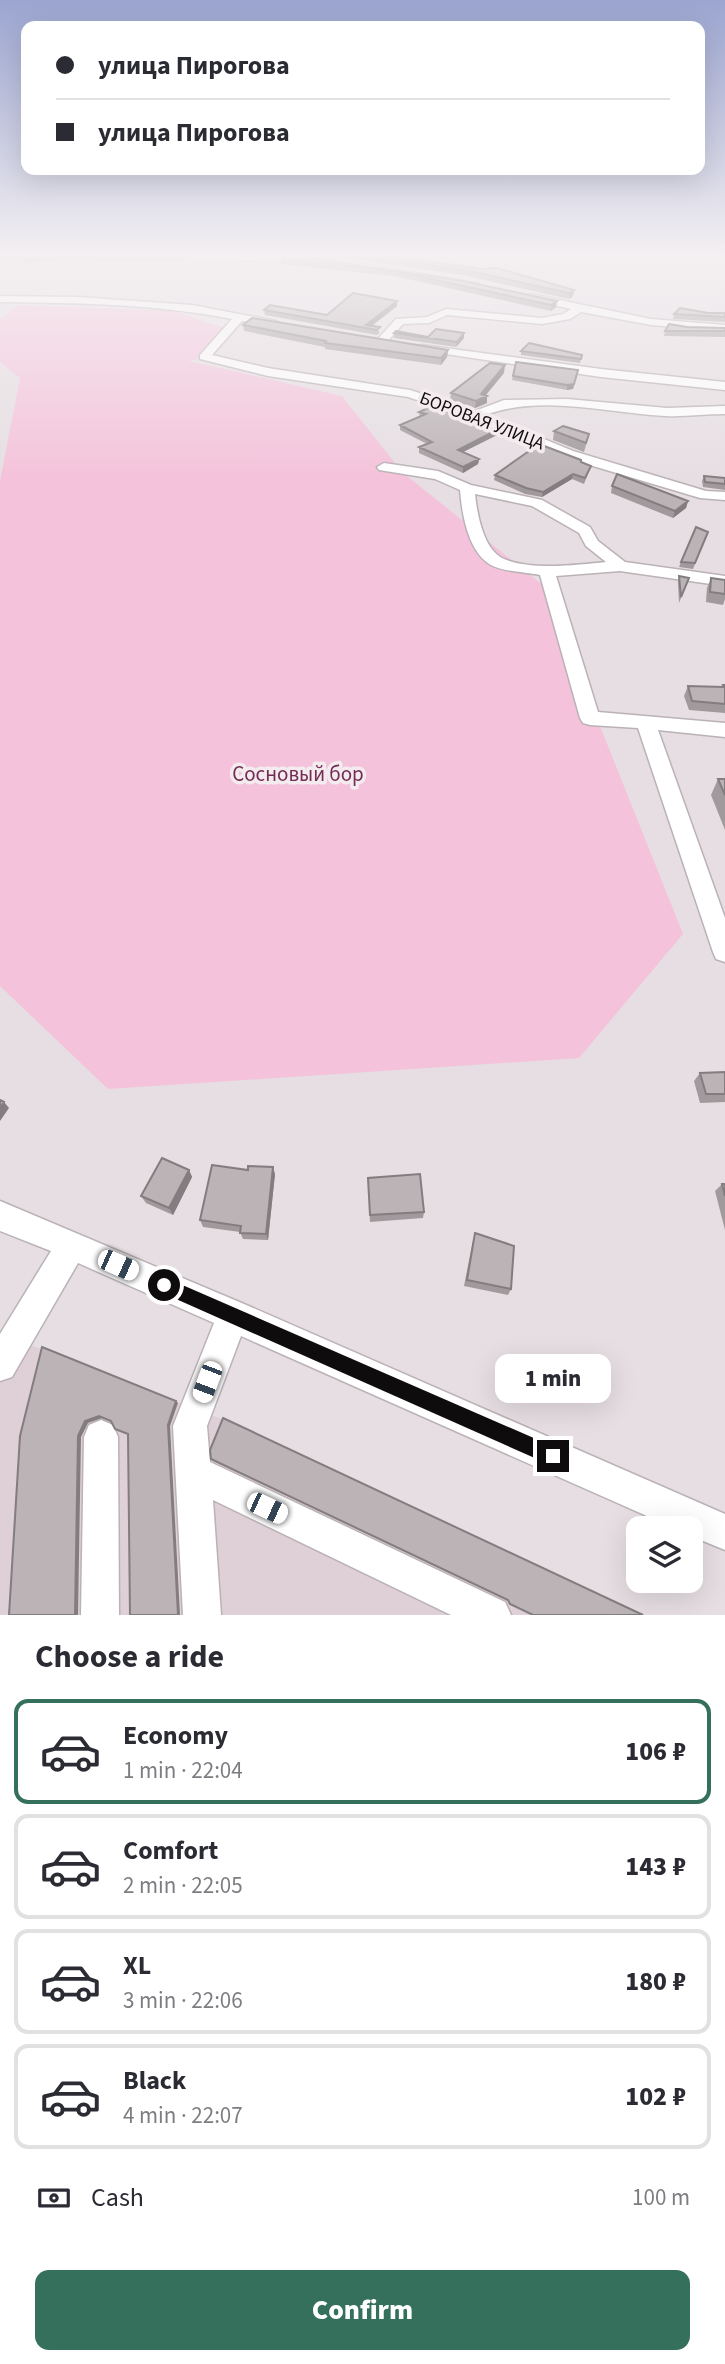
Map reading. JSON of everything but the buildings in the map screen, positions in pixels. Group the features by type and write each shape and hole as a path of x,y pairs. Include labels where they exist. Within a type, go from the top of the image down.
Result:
{"street":[{"name":"БОРОВАЯ УЛИЦА","path":"227,330 204,357 268,372 410,394 475,415 568,454 705,495 725,496"},
{"path":"381,342 392,330"},
{"path":"368,340 395,344"},
{"path":"408,346 601,373 725,386"},
{"path":"475,415 504,404 567,403 667,412 725,410"},
{"path":"384,467 438,475 467,488 537,503 585,530 591,542 620,566"},
{"path":"467,488 469,509 480,543 496,561 547,572 620,566 725,581"},
{"path":"547,572 590,718 725,730"},
{"path":"646,722 725,952"},
{"path":"0,1216 233,1315 725,1532"},
{"path":"0,1365 72,1245"},
{"path":"202,1615 190,1426 233,1315"},
{"path":"100,1615 101,1437"},
{"path":"194,1473 485,1614"}],"shaded area":[{"path":"0,1333 224,1420 641,1615 0,1615"}],"green space":[{"name":"Сосновый бор","path":"0,330 222,330 197,359 189,361 342,396 402,472 544,586 683,934 579,1058 108,1089 0,986 0,481 20,378 0,362"}],"route":[{"path":"164,1285 553,1456"}]}
